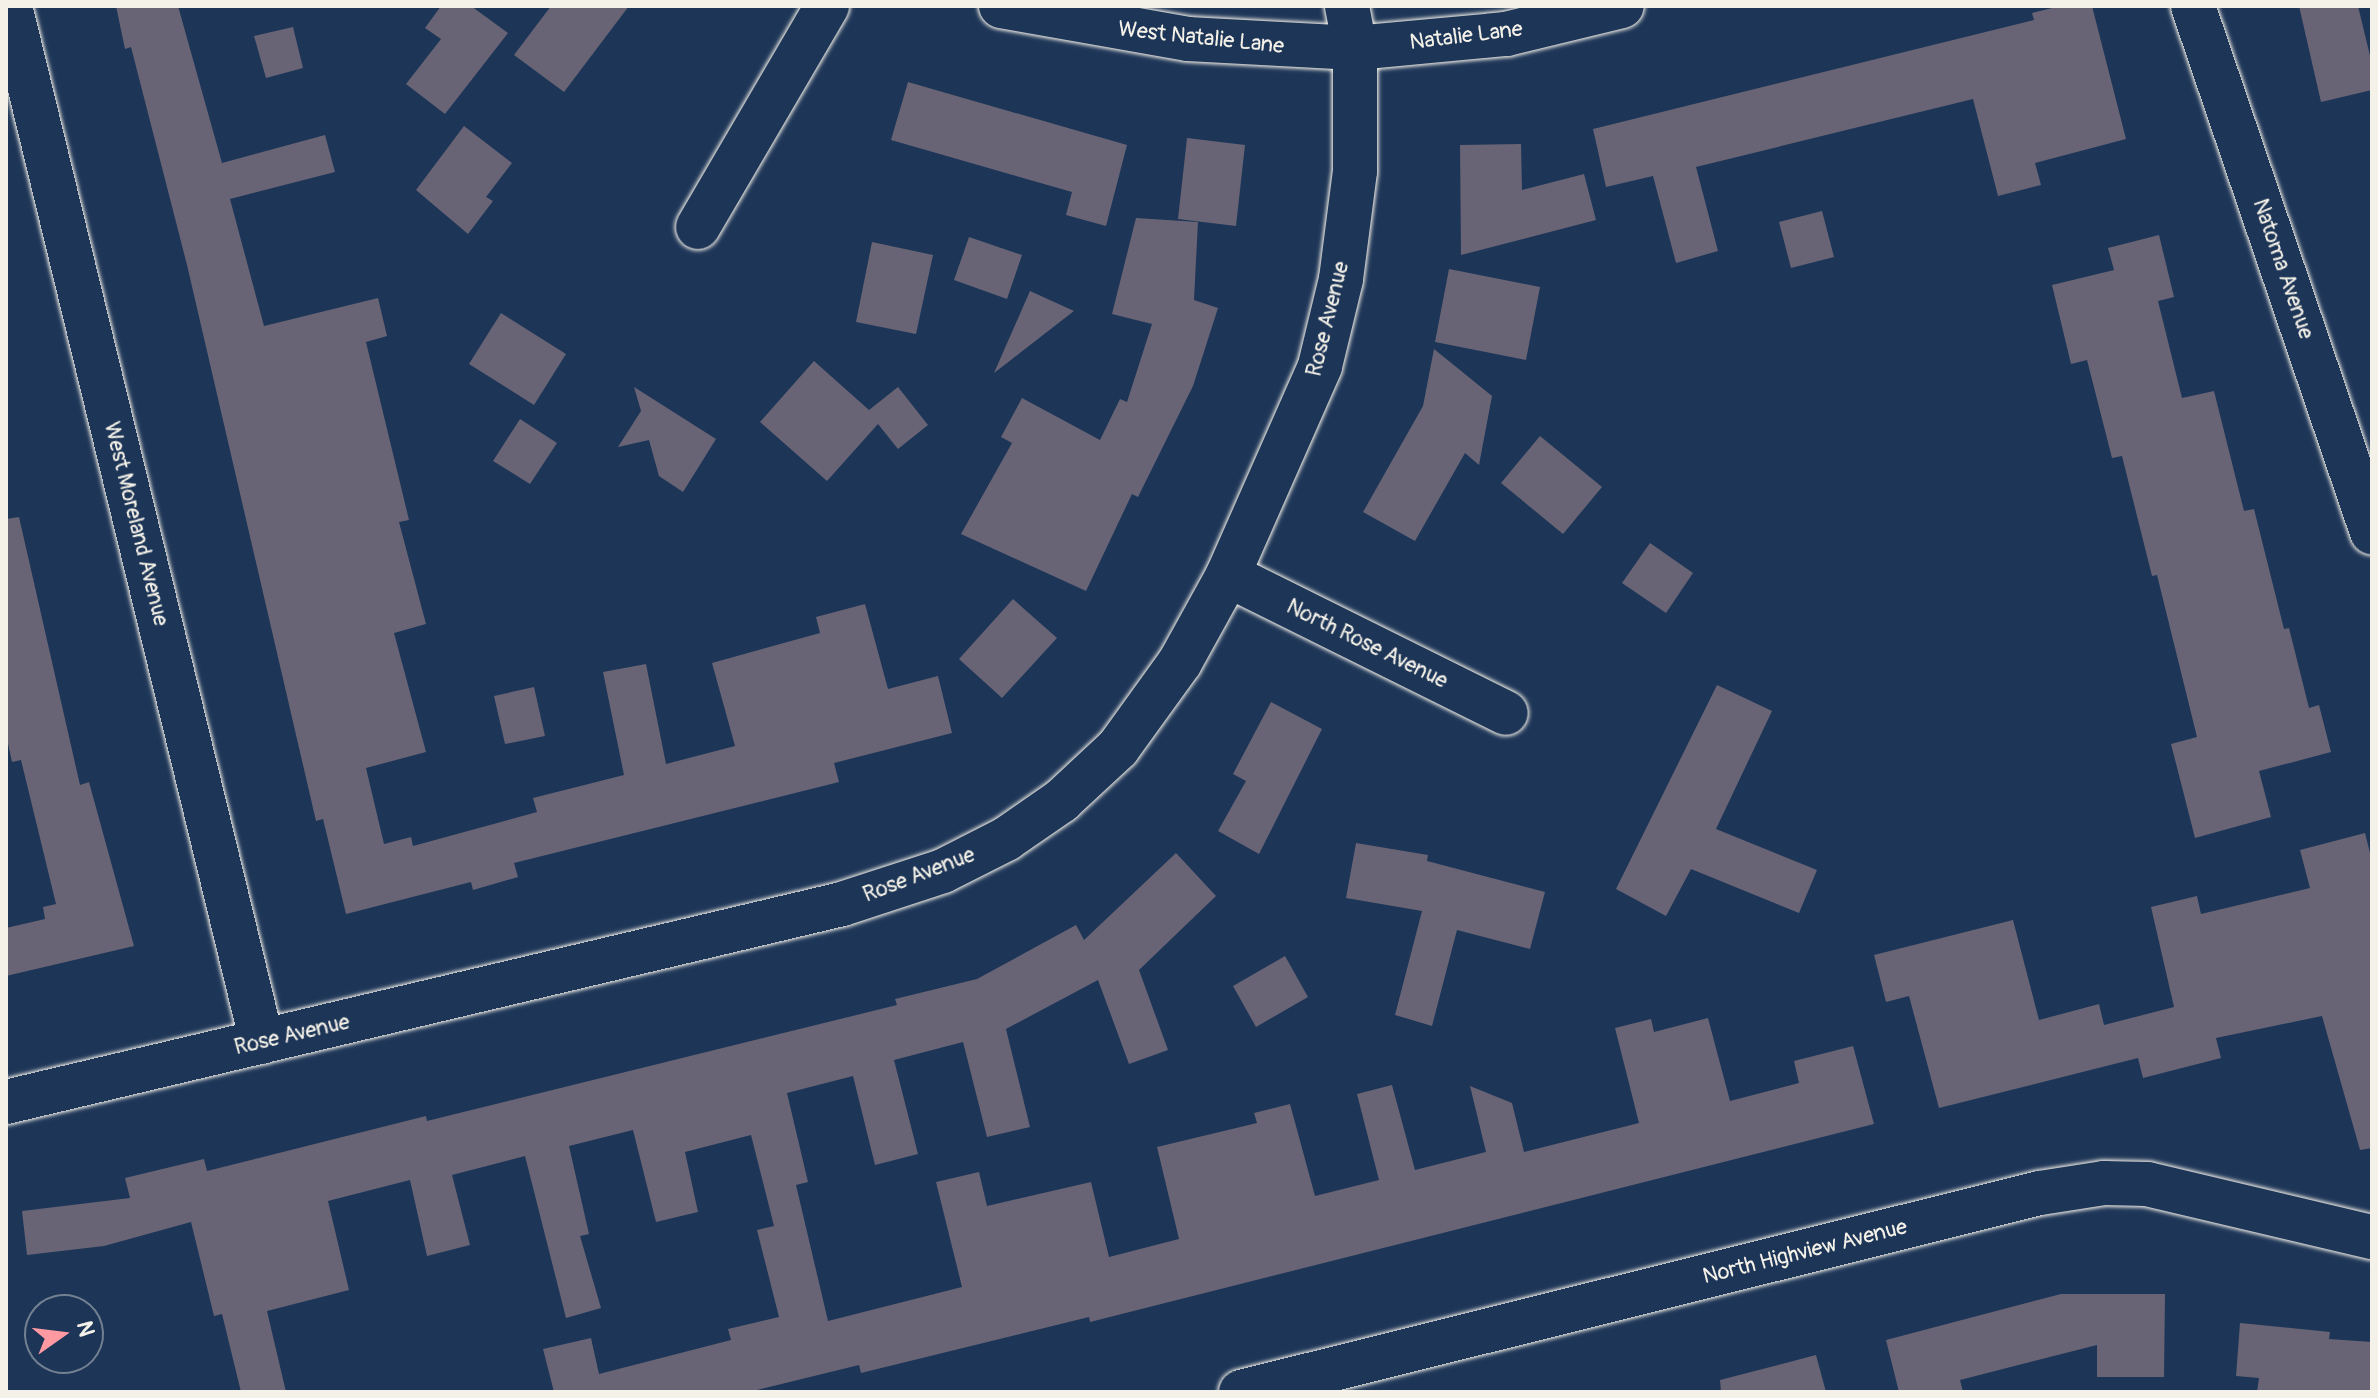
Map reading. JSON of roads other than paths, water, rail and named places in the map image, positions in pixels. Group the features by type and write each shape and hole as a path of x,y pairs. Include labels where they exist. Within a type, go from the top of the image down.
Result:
{"street":[{"name":"West Moreland Avenue","path":"10,6 262,1042"},
{"path":"698,227 827,6"},
{"name":"West Natalie Lane","path":"1001,6 1188,39 1355,48"},
{"name":"Rose Avenue","path":"6,1102 842,904 943,871 1006,839 1061,801 1118,748 1180,662 1228,575 1320,366 1341,279 1355,171 1355,48 1347,6"},
{"name":"Natalie Lane","path":"1355,48 1506,34 1622,6"},
{"name":"Natoma Avenue","path":"2193,6 2372,532"},
{"name":"North Rose Avenue","path":"1228,575 1506,713"},
{"name":"North Highview Avenue","path":"1241,1392 2040,1193 2104,1183 2147,1184 2372,1237"}]}
